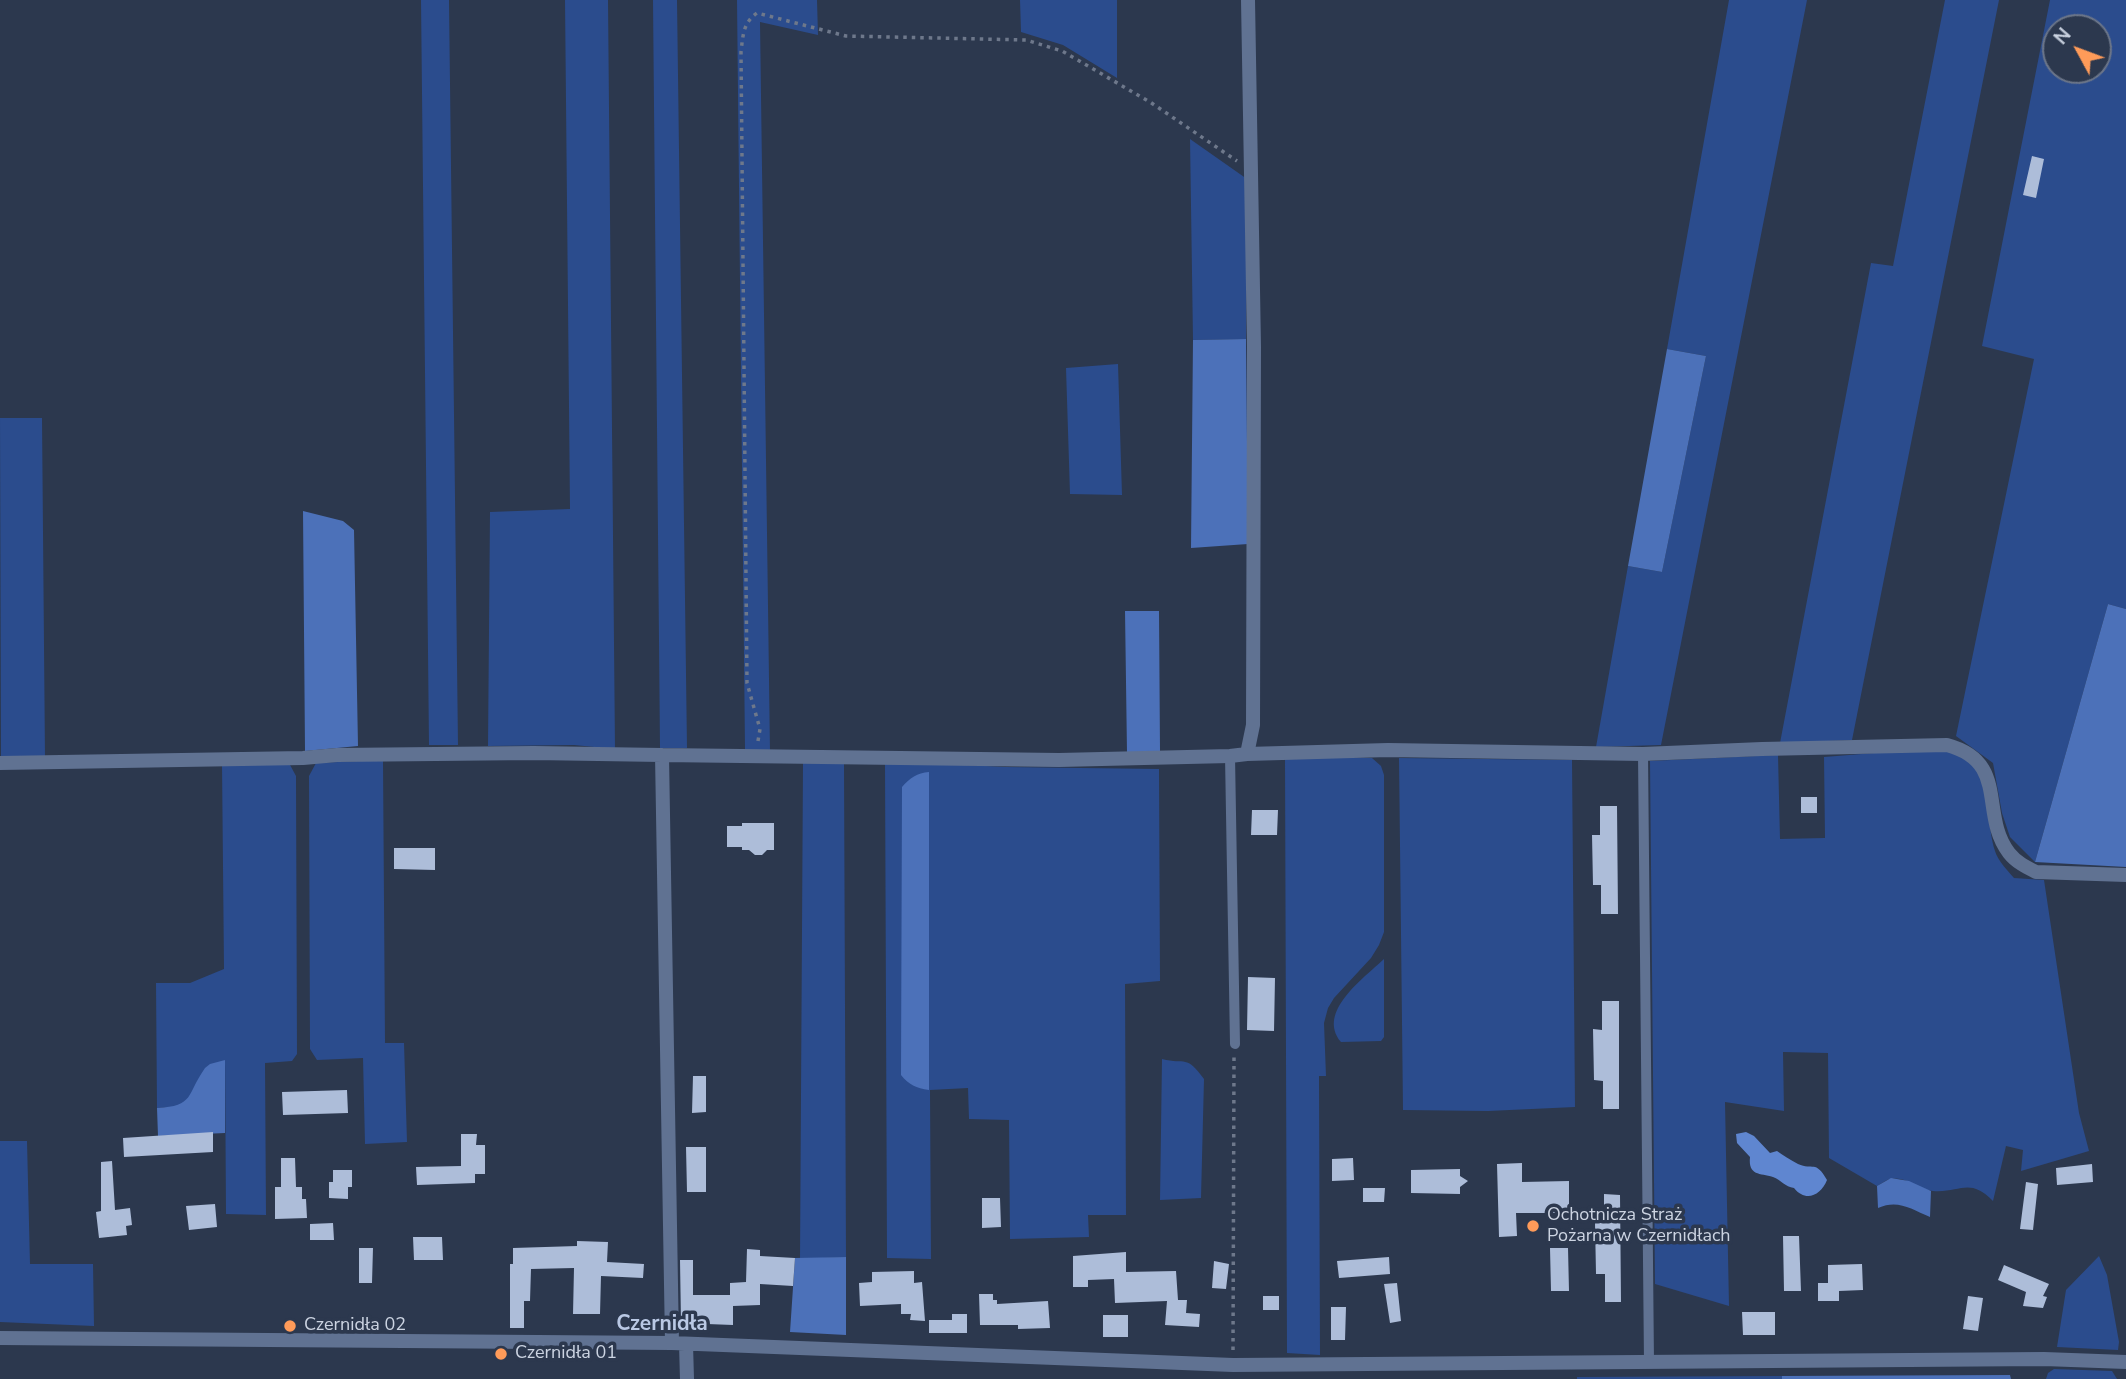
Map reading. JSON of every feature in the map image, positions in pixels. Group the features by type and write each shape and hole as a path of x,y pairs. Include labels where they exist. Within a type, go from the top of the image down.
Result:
{"street":[{"path":"1247,754 1253,725 1254,347 1248,0"},
{"path":"0,763 534,753 1045,760 1388,750 1643,754 1947,745 1962,749 1984,770 1997,828 2009,852 2023,866 2036,872 2126,875"},
{"path":"662,755 679,1344 687,1379"},
{"path":"0,1338 679,1344 1233,1365 2043,1359 2126,1362"}],"lane":[{"path":"1643,754 1649,1362"},
{"path":"1230,756 1235,1044"}],"path":[{"path":"755,756 760,729 747,683 741,65 743,28 749,19 757,13 846,36 1026,40 1062,51 1128,89 1251,170"},
{"path":"1233,1365 1235,1044"}],"shaded area":[{"path":"421,0 449,0 458,745 429,745"},
{"path":"565,0 608,0 615,749 574,745 488,746 490,512 570,509"},
{"path":"653,0 677,0 687,748 660,748"},
{"path":"737,0 817,0 818,35 760,22 770,751 745,750"},
{"path":"1020,0 1117,0 1117,78 1063,45 1021,32"},
{"path":"1729,0 1807,0 1661,745 1596,747 1628,566 1662,572 1706,356 1667,349"},
{"path":"1945,0 1999,0 1852,740 1780,743 1871,263 1893,266"},
{"path":"2050,0 2126,0 2126,609 2108,604 2035,862 2010,837 2002,813 1993,763 1956,736 2034,359 1982,346 2042,41 2042,84 2112,84 2112,14 2047,14"},
{"path":"1190,139 1247,179 1246,339 1193,340"},
{"path":"1246,339 1248,544 1191,548 1193,340"},
{"path":"1667,349 1706,356 1662,572 1628,566"},
{"path":"1118,364 1122,495 1070,494 1066,368"},
{"path":"0,418 42,418 45,758 1,758"},
{"path":"303,511 343,521 354,530 358,746 305,751"},
{"path":"2108,604 2126,609 2126,867 2035,862"},
{"path":"1125,611 1159,611 1160,751 1127,753"},
{"path":"1937,748 1956,753 1970,762 1979,773 1984,786 1995,851 2003,865 2014,878 2044,880 2079,1113 2089,1151 2021,1171 2023,1150 2006,1146 1993,1201 1971,1188 1933,1191 1897,1179 1877,1186 1829,1158 1828,1053 1783,1052 1784,1111 1725,1102 1729,1306 1655,1284 1650,761 1778,755 1780,839 1825,838 1824,757"},
{"path":"1372,758 1381,766 1384,775 1384,932 1371,958 1334,998 1324,1023 1326,1076 1319,1076 1320,1355 1287,1353 1285,759"},
{"path":"1399,758 1572,760 1575,1107 1488,1111 1403,1110"},
{"path":"383,760 385,1043 404,1043 407,1142 365,1144 363,1058 317,1060 310,1049 309,776 316,763"},
{"path":"289,763 296,776 297,1054 292,1061 265,1063 266,1215 226,1214 225,1060 186,1102 177,1107 157,1108 156,983 190,983 224,969 222,764"},
{"path":"803,763 844,764 846,1257 800,1259"},
{"path":"885,764 1159,769 1160,981 1125,984 1126,1215 1088,1215 1089,1237 1010,1239 1009,1120 969,1119 968,1088 930,1090 931,1259 887,1258"},
{"path":"929,772 929,1090 913,1086 901,1075 902,787 914,776"},
{"path":"1384,959 1384,1037 1381,1041 1341,1042 1335,1031 1334,1019 1338,1008 1355,986"},
{"path":"1162,1059 1189,1063 1204,1079 1201,1198 1160,1200"},
{"path":"225,1060 225,1133 158,1136 157,1108 184,1102 205,1068"},
{"path":"1746,1132 1754,1136 1770,1153 1777,1151 1798,1164 1820,1170 1827,1180 1821,1190 1813,1195 1803,1195 1776,1178 1753,1171 1750,1157 1737,1143 1736,1134"},
{"path":"0,1141 27,1141 30,1264 93,1264 94,1326 0,1322"},
{"path":"1891,1178 1909,1181 1931,1191 1930,1217 1898,1205 1878,1208 1877,1186"},
{"path":"2099,1256 2107,1275 2119,1342 2118,1350 2057,1347 2066,1290"},
{"path":"846,1257 846,1335 790,1332 795,1258"},
{"path":"2054,1369 2112,1371 2117,1379 2046,1379 2048,1373"},
{"path":"2010,1375 2011,1379 1782,1379 1782,1376"},
{"path":"1782,1376 1782,1379 1577,1379 1577,1377"}],"building":[{"path":"2032,156 2044,159 2036,198 2023,195"},
{"path":"1801,797 1817,797 1817,813 1801,813"},
{"path":"1600,806 1617,806 1618,914 1601,914 1601,885 1593,885 1592,835 1600,835"},
{"path":"1252,810 1278,810 1277,835 1251,835"},
{"path":"742,823 774,823 774,850 755,855 749,850 742,850 742,847 727,847 727,826 742,826"},
{"path":"394,848 435,848 435,870 394,869"},
{"path":"1248,977 1275,978 1274,1031 1247,1030"},
{"path":"1602,1001 1619,1001 1619,1109 1603,1109 1603,1081 1594,1080 1593,1029 1602,1030"},
{"path":"693,1076 706,1076 706,1112 692,1113"},
{"path":"347,1090 348,1113 283,1115 282,1092"},
{"path":"213,1132 213,1152 124,1157 123,1138"},
{"path":"461,1134 477,1134 476,1145 485,1145 485,1174 475,1174 475,1183 417,1185 416,1167 461,1166"},
{"path":"686,1147 706,1147 706,1192 687,1192"},
{"path":"281,1158 295,1158 296,1187 302,1187 307,1218 275,1219 275,1187 281,1187"},
{"path":"1353,1158 1354,1180 1332,1181 1332,1159"},
{"path":"112,1161 115,1210 130,1208 132,1225 126,1226 127,1235 99,1238 96,1212 101,1211 101,1162"},
{"path":"1522,1163 1522,1182 1569,1181 1569,1213 1516,1213 1517,1236 1499,1237 1497,1164"},
{"path":"2092,1164 2093,1182 2057,1185 2056,1168"},
{"path":"1460,1169 1460,1176 1468,1181 1460,1187 1460,1194 1411,1193 1411,1170"},
{"path":"333,1170 352,1170 352,1187 348,1187 348,1199 329,1198 329,1182 333,1182"},
{"path":"2026,1182 2038,1184 2033,1230 2020,1229"},
{"path":"1363,1188 1385,1188 1384,1202 1363,1202"},
{"path":"1604,1194 1620,1195 1621,1302 1605,1302 1605,1274 1596,1274 1595,1223 1604,1222"},
{"path":"982,1198 1000,1198 1001,1227 982,1228"},
{"path":"215,1204 217,1227 189,1230 186,1206"},
{"path":"333,1223 334,1240 310,1240 310,1224"},
{"path":"1783,1236 1799,1236 1801,1291 1784,1291"},
{"path":"413,1237 442,1237 443,1260 414,1260"},
{"path":"577,1241 608,1242 607,1262 644,1264 643,1278 601,1276 600,1314 573,1314 574,1268 531,1269 530,1301 524,1301 524,1328 510,1328 510,1264 513,1264 513,1248 577,1246"},
{"path":"359,1248 373,1248 372,1283 359,1283"},
{"path":"1550,1248 1568,1248 1569,1291 1551,1291"},
{"path":"747,1249 760,1250 760,1256 795,1258 793,1286 760,1284 760,1305 733,1306 733,1325 681,1323 680,1260 693,1260 693,1295 730,1295 730,1283 746,1282"},
{"path":"1126,1252 1126,1272 1176,1271 1178,1300 1187,1300 1186,1313 1200,1314 1199,1327 1165,1325 1167,1301 1115,1303 1114,1279 1088,1280 1088,1287 1073,1287 1073,1256"},
{"path":"1389,1257 1390,1274 1339,1278 1337,1261"},
{"path":"1214,1261 1229,1264 1226,1289 1212,1288"},
{"path":"1862,1264 1863,1290 1839,1291 1839,1301 1818,1301 1818,1283 1828,1283 1828,1265"},
{"path":"2004,1265 2049,1284 2043,1296 2047,1297 2043,1308 2023,1306 2026,1292 1998,1280"},
{"path":"914,1271 914,1283 922,1282 925,1321 910,1320 911,1314 901,1314 901,1304 860,1306 859,1283 872,1282 872,1272"},
{"path":"1397,1283 1401,1321 1390,1323 1384,1284"},
{"path":"979,1294 993,1294 993,1300 997,1300 997,1304 1048,1301 1050,1328 1018,1329 1018,1325 980,1325"},
{"path":"1263,1296 1279,1296 1279,1310 1263,1310"},
{"path":"1968,1296 1983,1298 1978,1331 1963,1329"},
{"path":"1331,1307 1346,1307 1345,1340 1331,1340"},
{"path":"1742,1312 1775,1312 1775,1335 1743,1335"},
{"path":"952,1314 967,1314 967,1333 929,1333 929,1320 952,1320"},
{"path":"1103,1315 1128,1315 1128,1337 1103,1337"}],"place":[{"name":"Ochotnicza Straż Pożarna w Czernidłach","path":"1533,1226"},
{"name":"Czernidła 02","path":"290,1326"},
{"name":"Czernidła 01","path":"501,1354"}],"district":[{"name":"Czernidła","path":"662,1325"}]}
